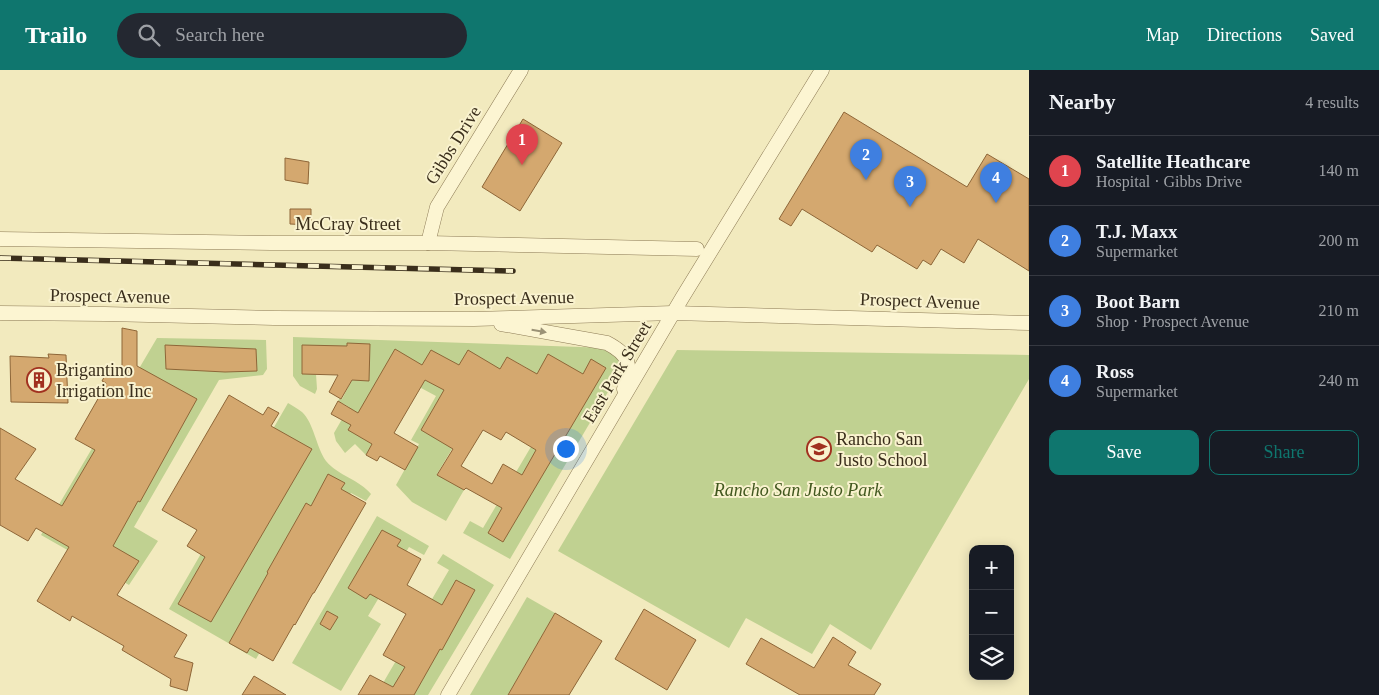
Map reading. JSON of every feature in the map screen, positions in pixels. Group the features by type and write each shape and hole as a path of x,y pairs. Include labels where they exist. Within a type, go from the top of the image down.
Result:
{"street":[{"name":"Gibbs Drive","path":"428,243 437,207 521,70"},
{"name":"East Park Street","path":"448,695 673,313 822,70"},
{"name":"McCray Street","path":"0,239 262,243 428,243 696,249"},
{"name":"Prospect Avenue","path":"0,313 274,318 474,319 673,313 1029,323"},
{"path":"474,319 607,343 619,349 624,354 628,368 619,405"}],"green space":[{"path":"293,337 609,348 621,362 622,368 510,559 463,533 470,521 483,528 555,406 518,384 527,368 507,357 437,474 464,490 446,521 412,502 396,485 419,444 411,440 436,396 408,381 366,455 355,444 345,453 336,441 334,433 349,407 338,401 340,398 342,399 352,380 369,380 369,344 347,344 347,378 302,345 302,374 316,374 317,389 315,394 300,386 293,376"},
{"path":"157,338 266,340 267,369 263,375 219,380 134,527 158,541 129,585 41,535"},
{"name":"Rancho San Justo Park","path":"677,350 1029,355 1029,379 871,650 830,624 812,654 746,618 729,648 558,551"},
{"path":"288,403 306,417 326,461 371,494 366,501 351,493 256,659 169,609"},
{"path":"377,516 429,546 424,555 409,547 368,616 381,624 341,691 292,663"},
{"path":"443,554 494,585 428,695 376,695 449,570 437,563"},
{"path":"527,597 555,613 508,695 470,695"}],"building":[{"path":"844,112 967,187 987,154 1029,179 1029,271 978,239 964,263 941,249 931,265 923,260 917,269 877,245 872,252 802,209 791,226 779,219"},
{"path":"523,119 562,143 520,211 482,187"},
{"path":"285,158 309,162 308,184 285,180"},
{"path":"290,209 311,209 311,225 290,224"},
{"path":"122,328 137,331 137,366 197,399 140,502 138,501 113,546 139,561 117,595 187,635 174,657 193,663 187,691 170,686 171,679 122,650 124,646 72,616 70,621 37,601 69,547 36,528 28,541 0,525 0,428 36,449 15,479 62,506 95,450 75,439 103,390 106,383 102,381 110,366 122,372"},
{"path":"347,343 370,344 369,381 352,380 341,399 329,392 338,375 302,374 302,345 347,346"},
{"path":"165,345 256,349 257,371 225,372 166,369"},
{"path":"395,349 422,365 431,350 459,365 468,350 500,369 507,357 537,374 548,354 583,374 591,359 606,368 503,542 488,533 502,508 466,488 464,490 437,475 453,449 421,430 444,390 425,380 394,433 418,447 405,470 380,456 377,461 366,455 372,444 348,430 351,425 331,414 338,401 358,413","holes":["483,430 501,440 506,432 536,450 522,475 503,464 492,484 461,466"]},
{"name":"Brigantino Irrigation Inc","path":"48,354 66,355 68,403 11,402 10,356 49,358"},
{"path":"229,395 263,415 268,407 279,413 271,426 312,449 211,622 178,604 205,557 187,546 197,530 162,510"},
{"path":"328,474 345,483 341,489 366,503 273,661 250,648 247,653 229,643 306,503 311,506"},
{"path":"382,530 401,540 397,546 421,559 407,585 442,605 456,580 475,590 442,650 440,649 414,695 358,695 370,675 393,687 405,667 383,655 406,614 370,594 366,599 348,588"},
{"path":"644,609 696,640 667,690 615,659"},
{"path":"327,611 338,617 330,630 320,624"},
{"path":"555,613 602,641 569,695 508,695"},
{"path":"833,637 856,652 848,665 881,684 874,695 800,695 746,664 761,638 814,668"},
{"path":"254,676 286,695 242,695"}],"railway":[{"path":"0,258 513,271"}],"place":[{"name":"Satellite Heathcare","path":"522,165"},
{"name":"T.J. Maxx","path":"866,180"},
{"name":"Ross","path":"996,203"},
{"name":"Boot Barn","path":"910,207"},
{"name":"Brigantino Irrigation Inc","path":"39,380"},
{"name":"Rancho San Justo School","path":"819,449"}]}
